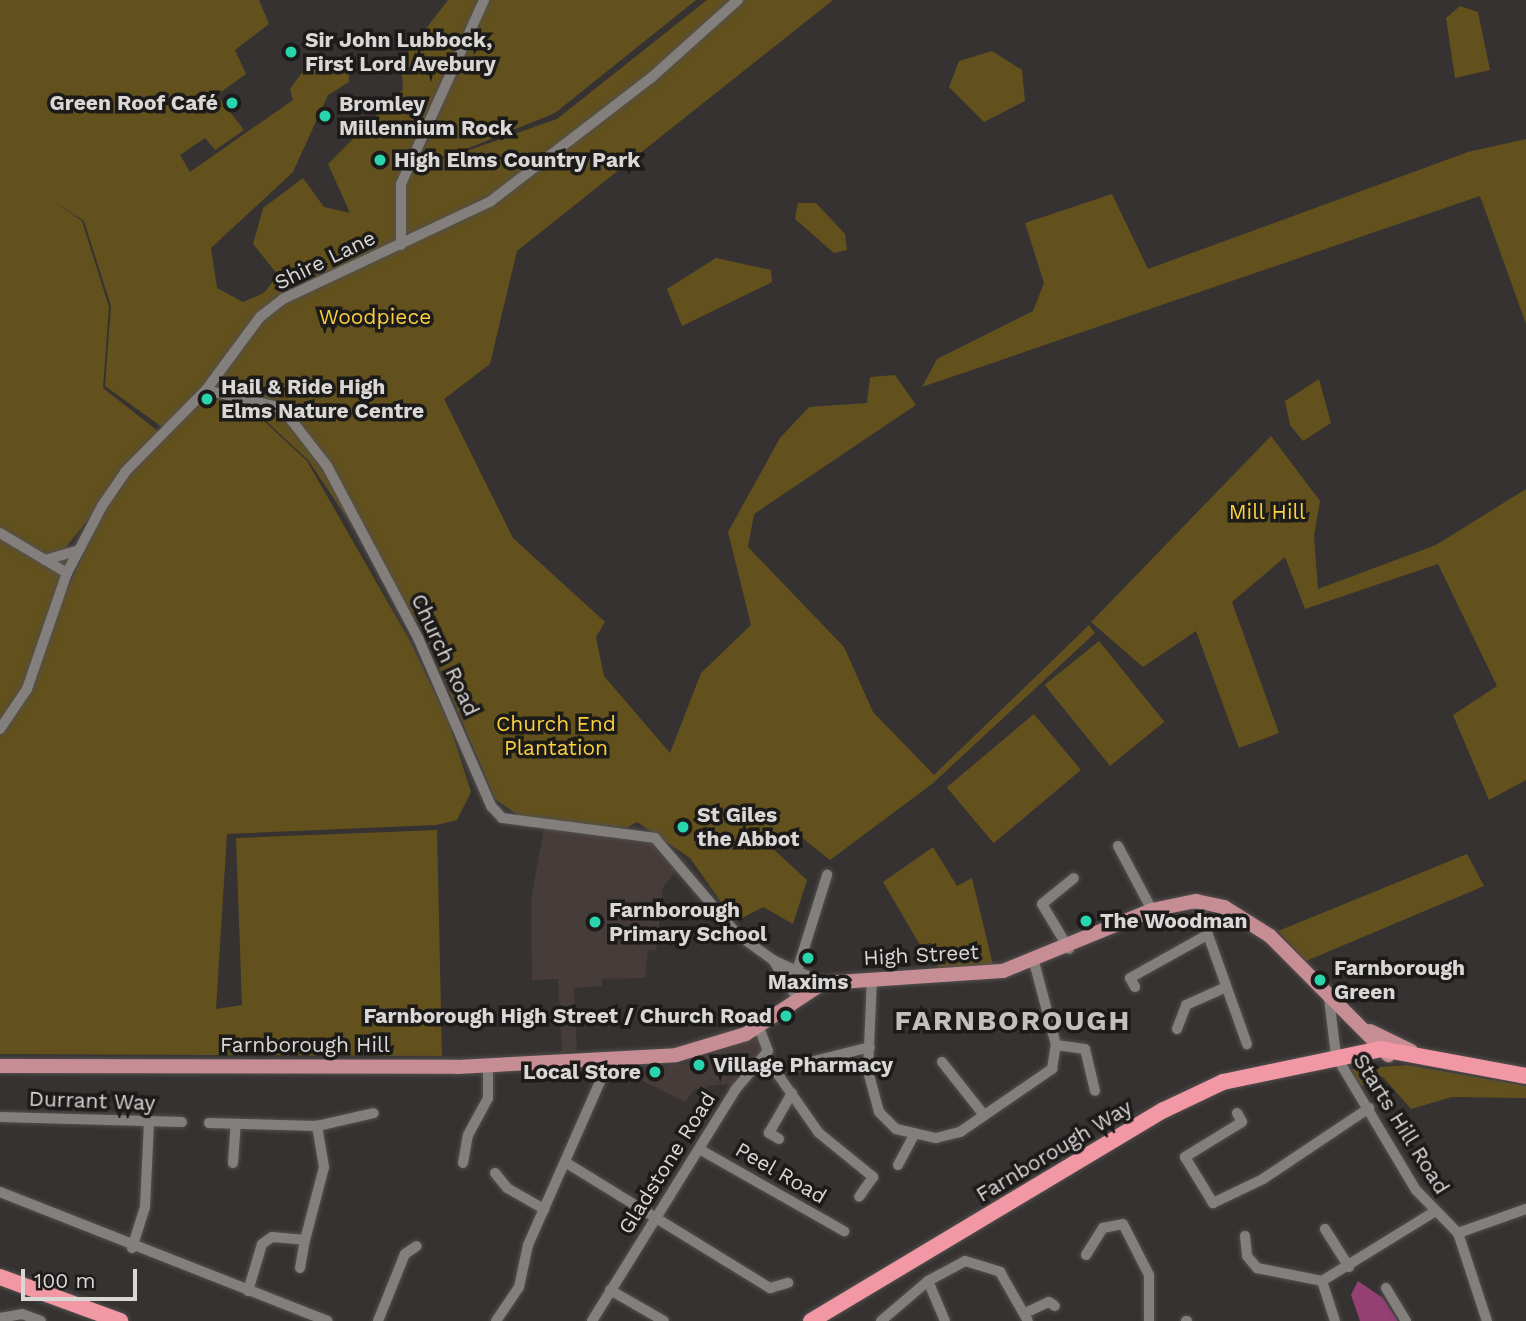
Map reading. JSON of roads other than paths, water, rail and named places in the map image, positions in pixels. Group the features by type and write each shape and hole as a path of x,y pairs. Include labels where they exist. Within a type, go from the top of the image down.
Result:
{"highway":[{"name":"Farnborough Way","path":"811,1321 1189,1097 1247,1075 1336,1056 1388,1053 1421,1056 1526,1076"},
{"path":"0,1277 120,1321"}],"main road":[{"name":"High Street","path":"610,1059 699,1051 759,1027 797,998 823,983 872,978 939,979 1034,962 1152,911 1196,901 1224,907 1259,928 1329,998 1368,1030 1388,1053"},
{"name":"High Street","path":"1368,1030 1421,1056"},
{"name":"Farnborough Hill","path":"0,1066 488,1065 610,1059"}],"street":[{"path":"401,245 401,184 484,0"},
{"name":"Shire Lane","path":"0,729 27,689 77,551 126,471 206,390 260,317 283,299 491,201 555,154 737,0"},
{"name":"Church Road","path":"206,390 282,408 327,466 418,638 502,818 655,838 737,934 773,960 823,983"},
{"path":"0,533 68,573"},
{"path":"45,560 77,551"},
{"path":"1118,846 1152,911"},
{"path":"786,980 797,971 827,875"},
{"path":"1069,949 1042,904 1074,878"},
{"path":"1196,901 1205,936 1247,1044"},
{"path":"1135,987 1130,978 1205,936"},
{"name":"Church Road","path":"773,960 797,998"},
{"path":"872,978 870,1091 879,1112 913,1137 960,1132 1049,1073 1056,1045 1034,962"},
{"path":"1177,1029 1186,1005 1224,988"},
{"path":"1329,998 1336,1056"},
{"path":"759,1027 765,1056 819,1133 873,1177 859,1197"},
{"path":"1056,1045 1084,1049 1095,1091"},
{"path":"798,1065 797,1060 870,1047"},
{"name":"Gladstone Road","path":"592,1321 699,1149 765,1056"},
{"name":"Starts Hill Road","path":"1336,1056 1434,1212 1458,1233"},
{"path":"501,1319 519,1287 544,1209 610,1059"},
{"path":"942,1062 984,1115"},
{"path":"463,1163 468,1135 488,1098 488,1065"},
{"path":"779,1139 769,1133 792,1093"},
{"path":"1237,1113 1242,1122 1185,1157 1213,1203 1263,1179 1369,1108"},
{"path":"209,1123 317,1126 374,1113"},
{"name":"Durrant Way","path":"0,1117 182,1122"},
{"path":"132,1248 144,1213 149,1122"},
{"path":"233,1163 236,1124"},
{"path":"300,1268 324,1167 317,1126"},
{"path":"898,1165 913,1137"},
{"name":"Peel Road","path":"699,1149 844,1231"},
{"path":"565,1162 654,1221 770,1288 788,1283"},
{"path":"495,1173 507,1188 544,1209"},
{"path":"0,1192 132,1248 328,1321"},
{"path":"1478,1321 1487,1321 1458,1233 1526,1209"},
{"path":"1245,1236 1247,1256 1256,1268 1322,1282 1434,1212"},
{"path":"1086,1255 1103,1228 1122,1224 1149,1275 1149,1321"},
{"path":"1325,1229 1349,1267"},
{"path":"248,1291 261,1244 272,1237 305,1240"},
{"path":"378,1321 405,1254 417,1246"},
{"path":"881,1321 928,1281 959,1263 981,1263 1000,1272 1027,1317 1049,1302 1055,1306"},
{"path":"928,1281 945,1321"},
{"path":"1322,1282 1335,1321"},
{"path":"1386,1288 1406,1321"},
{"path":"610,1290 664,1321"},
{"path":"0,1318 22,1314 41,1321"}],"place":[{"name":"Sir John Lubbock, First Lord Avebury","path":"291,52"},
{"name":"Green Roof Café","path":"232,103"},
{"name":"Bromley Millennium Rock","path":"325,116"},
{"name":"High Elms Country Park","path":"380,160"},
{"name":"Hail & Ride High Elms Nature Centre","path":"207,399"},
{"name":"St Giles the Abbot","path":"683,827"},
{"name":"The Woodman","path":"1086,921"},
{"name":"Farnborough Primary School","path":"595,922"},
{"name":"Maxims","path":"808,958"},
{"name":"Farnborough Green","path":"1320,980"},
{"name":"Farnborough High Street / Church Road","path":"786,1016"},
{"name":"Village Pharmacy","path":"699,1065"},
{"name":"Local Store","path":"655,1072"}],"district":[{"name":"FARNBOROUGH","path":"1013,1021"}],"park label":[{"name":"Woodpiece","path":"375,317"},
{"name":"Mill Hill","path":"1267,512"},
{"name":"Church End Plantation","path":"556,736"}]}
